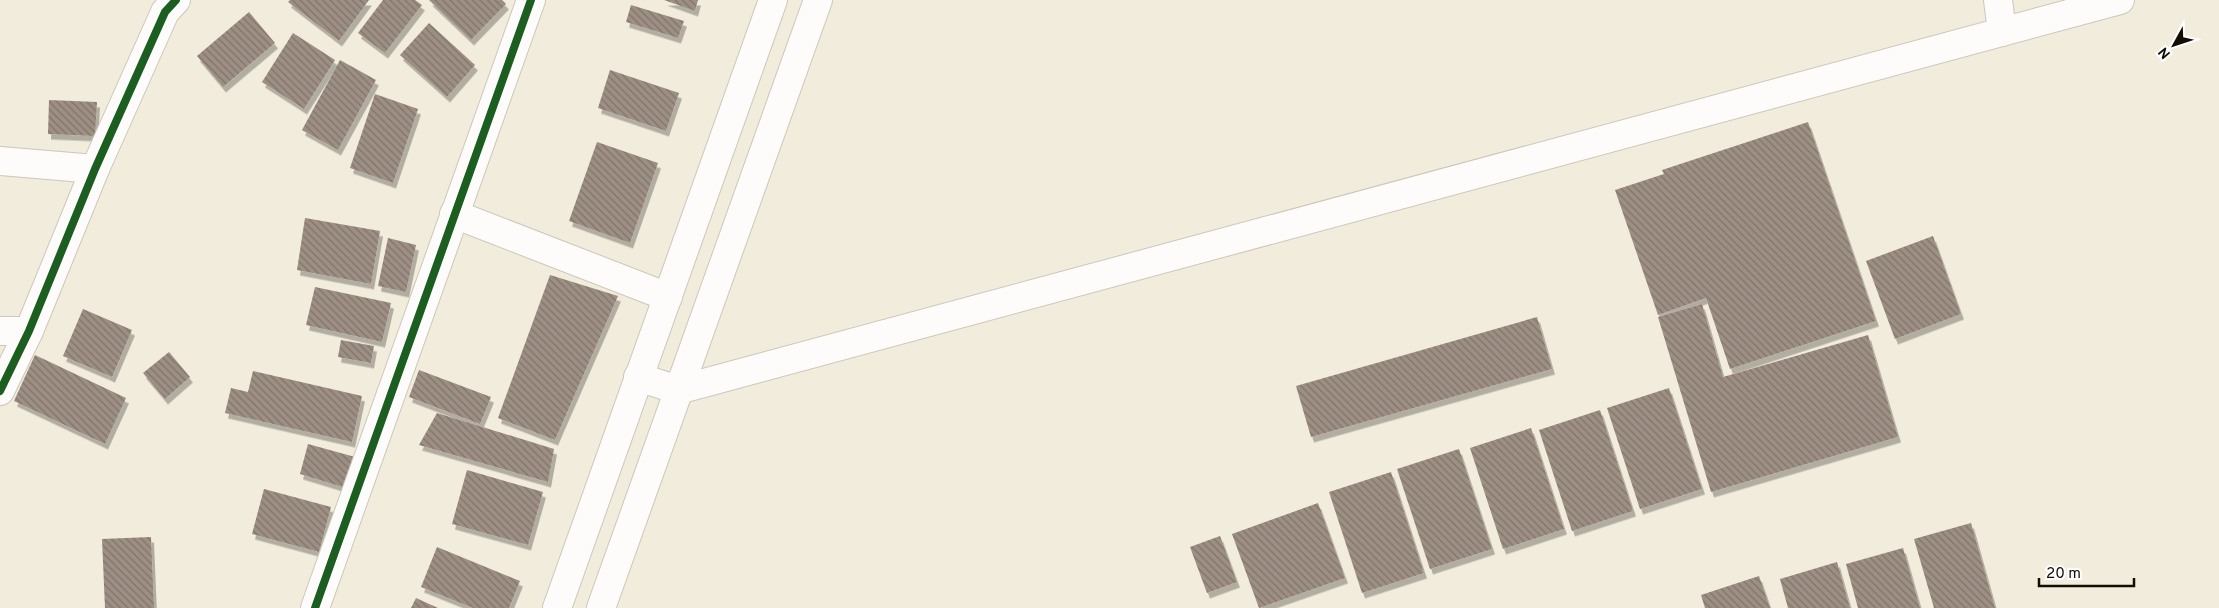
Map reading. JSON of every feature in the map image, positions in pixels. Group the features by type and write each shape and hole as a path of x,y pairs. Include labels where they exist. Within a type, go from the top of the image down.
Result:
{"main road":[{"path":"315,608 531,0"},
{"path":"557,608 773,0"},
{"path":"601,608 818,0"},
{"path":"1998,0 2002,32"},
{"path":"638,377 678,390 2120,0"},
{"path":"0,391 29,330 95,169 166,4"},
{"path":"0,161 95,169"},
{"path":"454,214 668,297"},
{"path":"0,331 29,330"}],"building":[{"path":"290,0 369,0 339,41 288,2"},
{"path":"383,0 415,0 422,5 385,53 358,33"},
{"path":"429,0 502,0 506,4 471,40"},
{"path":"664,0 698,0 695,11"},
{"path":"631,5 684,21 678,38 626,22"},
{"path":"249,12 275,43 223,87 197,56"},
{"path":"429,23 475,65 447,97 400,55"},
{"path":"293,33 335,60 304,109 262,82"},
{"path":"340,60 376,80 338,150 302,130"},
{"path":"610,70 679,93 666,131 598,108"},
{"path":"375,94 418,109 393,183 350,168"},
{"path":"49,100 97,102 95,136 48,134"},
{"path":"1808,122 1876,321 1730,369 1706,298 1658,315 1615,190 1664,174 1662,170"},
{"path":"597,142 658,163 630,243 569,221"},
{"path":"305,218 380,231 371,284 297,270"},
{"path":"1933,236 1961,314 1895,339 1866,261"},
{"path":"388,238 416,245 406,292 378,286"},
{"path":"550,275 618,296 555,440 498,418"},
{"path":"315,287 391,303 382,342 306,325"},
{"path":"1702,304 1723,377 1868,335 1898,437 1711,492 1658,317"},
{"path":"83,309 132,330 112,377 63,356"},
{"path":"1537,317 1552,369 1311,437 1296,386"},
{"path":"341,340 374,346 371,363 338,357"},
{"path":"169,352 190,377 165,399 143,373"},
{"path":"35,355 126,398 105,444 14,401"},
{"path":"419,370 491,397 480,424 409,397"},
{"path":"253,371 362,396 352,442 225,413 231,388 248,392"},
{"path":"1669,388 1702,489 1640,509 1607,408"},
{"path":"1600,410 1633,511 1572,531 1539,430"},
{"path":"437,413 554,449 548,482 419,445"},
{"path":"1531,428 1564,529 1503,549 1470,448"},
{"path":"308,444 355,457 346,488 300,474"},
{"path":"1459,449 1492,549 1430,569 1397,469"},
{"path":"467,470 543,492 528,545 452,524"},
{"path":"1391,472 1424,573 1362,593 1329,492"},
{"path":"264,489 331,507 319,552 252,534"},
{"path":"1318,503 1345,578 1259,608 1232,534"},
{"path":"1971,523 1995,608 1934,608 1914,539"},
{"path":"1220,536 1237,582 1207,593 1190,547"},
{"path":"151,537 154,608 105,608 102,539"},
{"path":"437,547 520,581 509,608 473,608 421,587"},
{"path":"1903,548 1920,608 1858,608 1846,564"},
{"path":"1837,562 1850,608 1788,608 1780,579"},
{"path":"1759,576 1770,608 1705,608 1701,595"},
{"path":"416,598 438,608 411,608"}],"cycle path":[{"path":"0,391 29,331 95,169 165,12 176,0"},
{"path":"315,608 531,0"}]}
